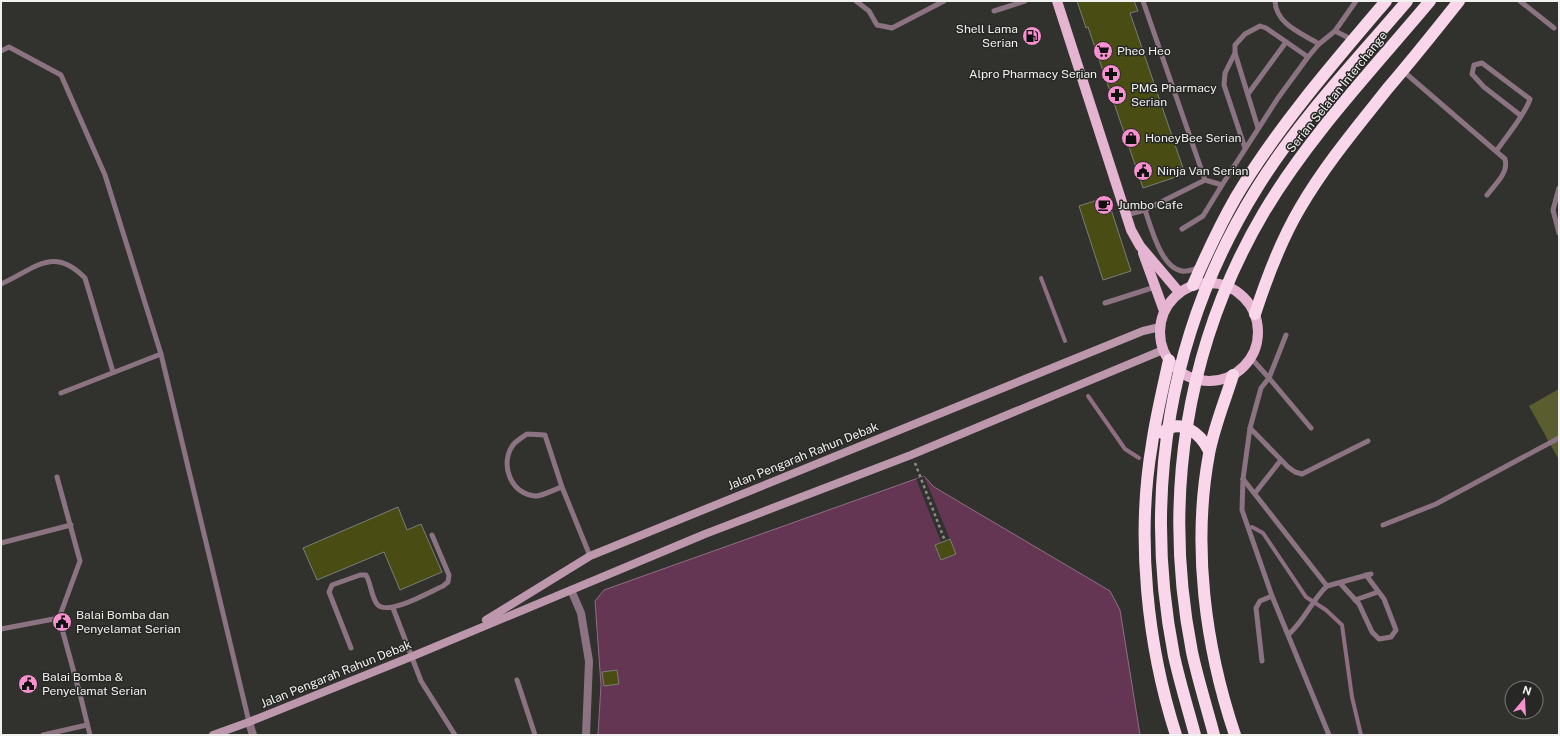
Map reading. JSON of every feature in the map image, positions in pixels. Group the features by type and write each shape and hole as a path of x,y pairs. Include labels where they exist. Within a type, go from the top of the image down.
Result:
{"highway":[{"path":"1193,285 1201,266 1236,198 1262,158 1291,118 1386,1"},
{"name":"Serian Selatan Interchange","path":"1195,735 1174,656 1167,608 1162,544 1161,506 1164,453 1171,404 1185,346 1199,303 1216,264 1258,187 1286,146 1407,1"},
{"name":"Serian Selatan Interchange","path":"1214,735 1192,652 1180,552 1180,496 1184,438 1196,378 1212,320 1238,259 1265,211 1288,176 1329,120 1430,1"},
{"path":"1255,314 1272,265 1300,208 1341,146 1459,1"},
{"path":"1166,355 1151,444 1146,496 1146,528 1149,605 1158,663 1176,735"},
{"path":"1233,375 1209,451 1204,499 1202,568 1207,613 1216,666 1235,735"},
{"path":"1151,444 1164,431 1179,426 1193,431 1205,442 1209,451"}],"main road":[{"path":"1057,1 1125,216 1140,246 1164,311"},
{"path":"1140,246 1179,292"},
{"path":"1214,283 1227,286 1239,293 1249,302 1255,314 1259,329 1257,344 1251,358 1244,368 1233,375 1219,380 1203,381 1188,377 1175,368 1166,355 1160,338 1160,327 1164,311 1170,301 1179,292 1193,285 1214,283"}],"street":[{"name":"Jalan Pengarah Rahun Debak","path":"467,632 590,556 1144,331 1160,327"},
{"name":"Jalan Pengarah Rahun Debak","path":"213,735 413,656 467,632 705,534 911,455 1128,366 1166,355"},
{"path":"572,590 581,613 588,661 586,735"},
{"path":"249,722 253,735"}],"lane":[{"path":"856,1 869,11 876,25 892,28 944,1"},
{"path":"994,11 1024,1"},
{"path":"1143,1 1205,180"},
{"path":"1275,1 1276,13 1283,21 1319,44"},
{"path":"1182,229 1203,216 1258,128 1308,57 1319,44 1335,30 1356,1"},
{"path":"1520,1 1554,28"},
{"path":"1258,128 1235,53 1235,45 1252,28 1260,26 1266,28 1308,57"},
{"path":"1335,30 1354,41"},
{"path":"1248,94 1286,42"},
{"path":"1,51 9,47 61,75 104,175 161,354 249,722"},
{"path":"1235,53 1225,73 1224,85 1245,148"},
{"path":"1497,150 1520,115 1530,99 1482,63 1474,65 1472,74 1484,87 1520,115"},
{"path":"1403,71 1497,150 1505,159 1507,165 1505,172 1487,195"},
{"path":"1125,216 1145,210 1205,180 1222,185"},
{"path":"1559,188 1553,210 1559,233"},
{"path":"1145,210 1161,253 1172,266 1182,271 1201,266"},
{"path":"1,284 47,261 60,261 74,267 85,278 113,372"},
{"path":"1105,303 1155,287"},
{"path":"1286,336 1269,378 1261,388 1250,428 1243,479 1242,510 1272,596 1289,634 1329,735"},
{"path":"61,393 161,354"},
{"path":"1251,358 1311,428"},
{"path":"1250,428 1281,460 1295,472 1302,474 1368,441"},
{"path":"562,487 536,496 521,491 509,479 506,459 513,444 527,434 545,435 562,487 590,556"},
{"path":"1383,525 1436,504 1559,438"},
{"path":"1255,493 1281,460"},
{"path":"57,477 80,561 59,618 90,735"},
{"path":"1243,479 1304,559 1327,586"},
{"path":"1,543 71,525"},
{"path":"351,648 329,592 332,585 360,575 366,575 377,604 383,608 393,608 443,586 448,582 449,575 432,535"},
{"path":"1289,634 1297,627 1318,594 1327,586 1368,575 1384,599 1396,630 1391,637 1379,639 1372,632 1355,600 1340,583"},
{"path":"1355,600 1378,592"},
{"path":"1262,661 1256,608 1260,601 1272,596"},
{"path":"393,608 413,656 421,681 455,735"},
{"path":"1,629 59,618"},
{"path":"517,680 535,735"},
{"path":"44,735 87,726"}],"path":[{"path":"911,455 945,541"}],"green space":[{"path":"1559,389 1559,460 1529,406"}],"shaded area":[{"path":"924,476 934,487 1110,591 1120,610 1140,735 598,735 601,685 595,601 604,590"}],"pier":[{"path":"924,476 956,554 941,560 935,545 941,542 916,479"}],"building":[{"path":"1077,1 1134,1 1138,11 1130,13 1185,174 1143,188 1088,27 1086,28"},
{"path":"1107,197 1131,271 1103,280 1079,206"},
{"path":"398,507 407,530 421,524 442,572 400,590 384,552 317,580 303,548"},
{"path":"950,539 956,554 941,560 935,545"},
{"path":"617,670 619,684 604,686 602,672"}],"waterway":[{"path":"1041,278 1065,341"},
{"path":"1088,396 1125,449 1139,458"},
{"path":"1252,527 1263,533 1306,597 1326,610 1342,625 1352,697 1361,735"}],"place":[{"name":"Shell Lama Serian","path":"1032,36"},
{"name":"Pheo Heo","path":"1103,51"},
{"name":"Alpro Pharmacy Serian","path":"1111,74"},
{"name":"PMG Pharmacy Serian","path":"1117,95"},
{"name":"HoneyBee Serian","path":"1131,138"},
{"name":"Ninja Van Serian","path":"1143,171"},
{"name":"Jumbo Cafe","path":"1104,205"},
{"name":"Balai Bomba dan Penyelamat Serian","path":"62,622"},
{"name":"Balai Bomba & Penyelamat Serian","path":"28,684"}]}
